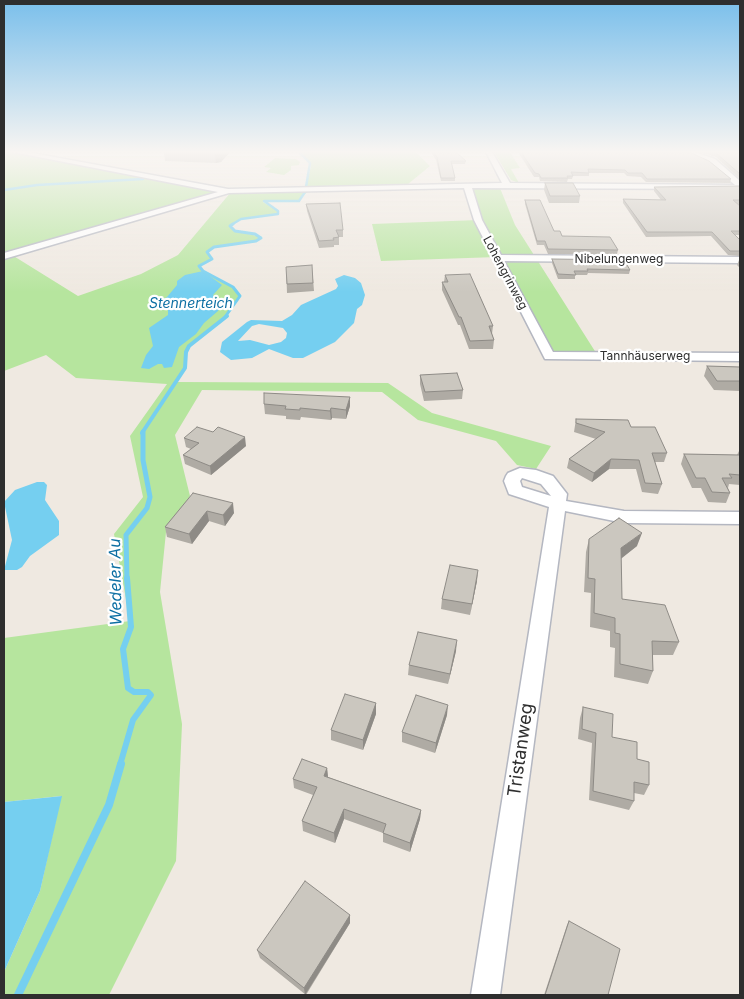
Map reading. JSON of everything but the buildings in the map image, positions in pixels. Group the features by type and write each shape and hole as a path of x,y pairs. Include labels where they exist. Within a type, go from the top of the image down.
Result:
{"street":[{"path":"4,256 196,199"},
{"name":"Lohengrinweg","path":"471,199 478,220 549,356"},
{"name":"Nibelungenweg","path":"497,258 740,260"},
{"name":"Tannhäuserweg","path":"549,356 740,357"},
{"name":"Tristanweg","path":"485,995 558,504 624,517 740,518"}],"green space":[{"path":"4,199 208,199 12,255 78,296 141,274 178,255 225,199 301,199 299,201 266,200 263,202 278,211 278,214 241,219 231,224 231,228 235,231 262,237 256,241 214,247 208,252 212,259 199,265 199,268 203,271 233,287 240,297 225,318 189,346 186,352 186,366 177,382 388,383 432,413 551,446 536,469 517,465 496,441 418,420 382,392 202,390 175,435 190,496 166,532 160,592 182,724 176,861 109,995 4,995 4,972 40,891 61,796 4,802 4,638 130,621 114,534 143,497 130,436 167,384 76,378 46,355 4,371"},
{"path":"471,199 504,199 515,225 598,356 549,356 497,257 381,261 372,224 478,220"}],"water":[{"name":"Stennerteich","path":"203,271 222,285 213,295 221,304 218,311 204,323 196,334 179,347 172,367 164,368 162,364 158,364 149,369 141,368 146,355 153,346 149,328 168,315 168,310 154,306 167,297 177,285 177,281 185,275"},
{"path":"344,275 355,278 361,283 365,295 362,305 357,309 354,323 335,342 303,358 293,358 269,349 252,358 231,360 220,352 222,342 247,322 251,320 282,321 292,315 301,305 336,289 338,286 335,279","holes":["259,324 283,328 287,333 286,338 281,342 269,345 250,340 238,341 252,326"]},
{"path":"37,482 44,482 47,485 45,500 59,521 59,535 30,556 22,567 17,570 4,570 12,540 4,502 15,490"},
{"path":"62,796 40,891 4,972 4,802"}],"waterway":[{"name":"Wedeler Au","path":"231,225 241,219 278,214 278,211 264,201 299,201 301,199"},
{"name":"Wedeler Au","path":"225,317 240,296 233,287 203,271 199,266 212,259 207,252 214,247 256,241 261,238 255,234 235,231 230,226 233,224"},
{"name":"Wedeler Au","path":"142,433 185,368 186,352 189,346 227,316"},
{"name":"Wedeler Au","path":"127,580 126,535 147,508 150,497 143,460 143,432"},
{"name":"Wedeler Au","path":"120,765 133,720 151,695 148,692 134,692 128,688 123,649 131,627 127,578"},
{"name":"Wedeler Au","path":"18,995 109,805 121,764"}]}
